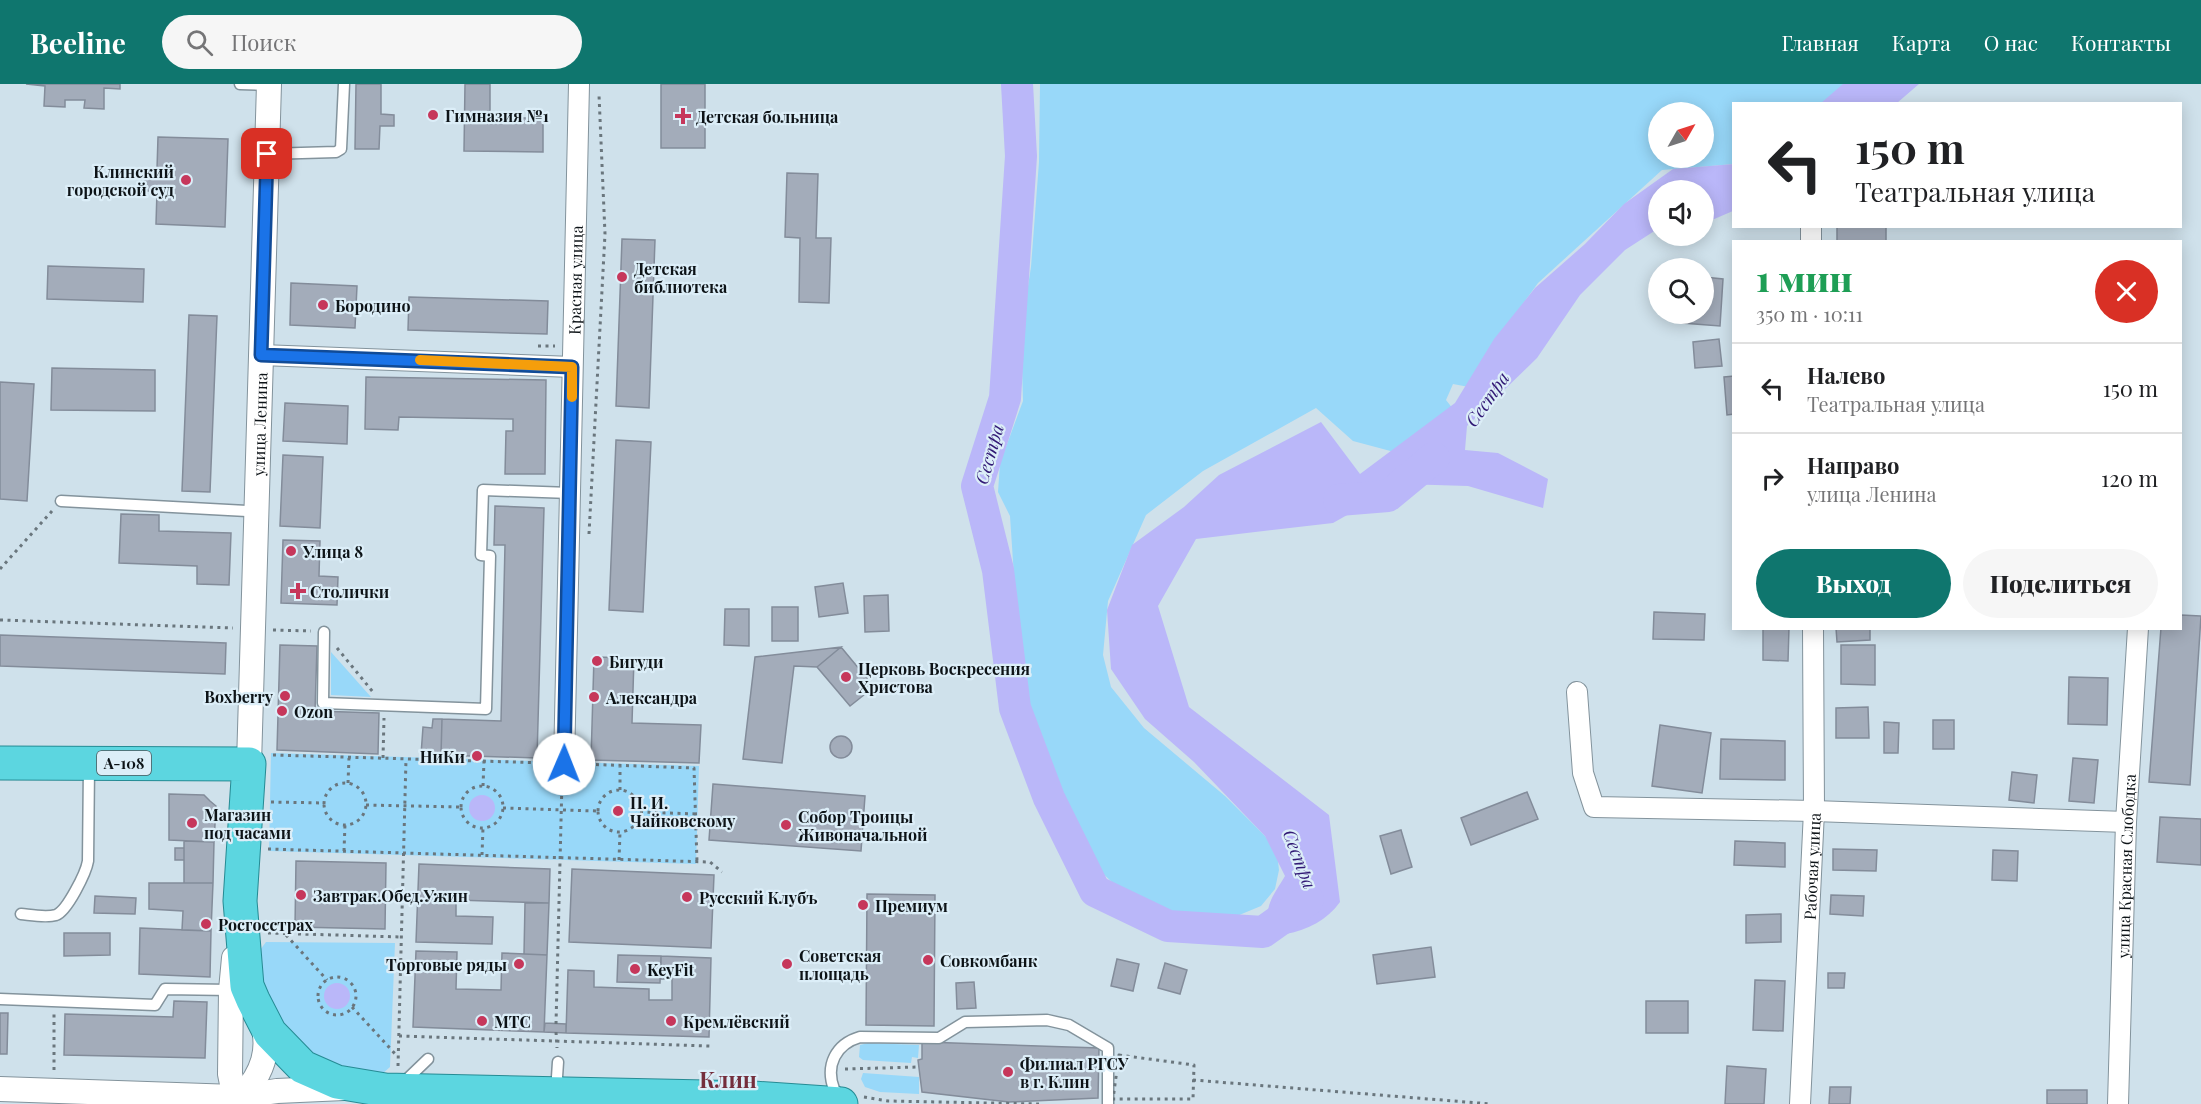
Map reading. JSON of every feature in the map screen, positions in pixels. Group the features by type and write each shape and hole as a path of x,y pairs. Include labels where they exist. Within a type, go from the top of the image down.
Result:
{"highway":[{"name":"А-108","path":"0,763 258,760"},
{"path":"258,760 240,902 247,986 270,1033 303,1067 337,1082 391,1084 560,1099 842,1100"}],"street":[{"name":"улица Ленина","path":"258,760 254,629 268,84"},
{"name":"Красная улица","path":"570,764 570,493 579,84"},
{"path":"261,355 572,367"},
{"name":"Рабочая улица","path":"1800,1104 1814,811 1813,630"},
{"name":"улица Красная Слободка","path":"2118,1104 2126,822 2138,630"},
{"path":"1577,692 1583,773 1594,807 1814,811 2126,822"},
{"path":"238,1099 230,1074 231,990 240,902"},
{"path":"238,1099 259,1075 265,1058 265,1036 258,1011"},
{"path":"0,1089 238,1099 391,1084"}],"lane":[{"path":"240,84 268,84"},
{"path":"267,154 336,153 341,149 344,84"},
{"path":"324,632 323,703 486,709 490,556 481,555 483,490 570,493"},
{"path":"61,501 248,511"},
{"path":"21,914 56,915 63,909 87,869 89,763"},
{"path":"0,999 155,1005 165,989 231,990"},
{"path":"842,1100 834,1089 831,1070 833,1060 842,1045 860,1037 939,1038 965,1022 1058,1021 1108,1048 1108,1104"},
{"path":"391,1084 428,1059"},
{"path":"558,1062 556,1077 560,1099"}],"path":[{"path":"589,542 605,234 598,84"},
{"path":"0,569 61,501"},
{"path":"0,620 324,632 384,706 383,759"},
{"path":"348,783 349,758"},
{"path":"258,760 406,759 694,768 697,862"},
{"path":"391,1084 398,1068 406,759"},
{"path":"483,786 484,761"},
{"path":"556,1024 561,810 570,764"},
{"path":"620,765 620,790"},
{"path":"348,783 361,791 366,805 360,818 345,825 330,818 324,803 331,788 348,783"},
{"path":"483,786 499,794 503,808 497,822 483,828 468,822 461,807 467,792 483,786"},
{"path":"620,790 635,798 640,812 633,826 620,832 604,826 598,811 604,796 620,790"},
{"path":"266,802 324,803"},
{"path":"366,805 461,807"},
{"path":"503,808 598,811"},
{"path":"640,812 697,814"},
{"path":"344,851 345,825"},
{"path":"482,855 483,828"},
{"path":"619,860 620,832"},
{"path":"265,849 710,862 722,872"},
{"path":"272,935 401,938"},
{"path":"286,935 327,980"},
{"path":"340,977 352,984 356,997 352,1007 342,1014 334,1015 322,1006 319,991 327,980 340,977"},
{"path":"54,1001 54,1071"},
{"path":"352,1007 398,1057"},
{"path":"399,1036 710,1046"},
{"path":"1119,1055 1194,1065 1193,1080 1192,1099 1113,1099 1119,1055"},
{"path":"831,1070 918,1068"},
{"path":"1193,1080 1491,1104"},
{"path":"842,1100 1039,1104"}],"shaded area":[{"path":"1040,84 1848,84 1823,102 1732,102 1732,164 1714,166 1714,102 1648,102 1648,168 1686,168 1662,170 1648,180 1648,183 1538,283 1498,338 1469,387 1453,384 1446,400 1457,414 1398,453 1353,441 1316,408 1203,471 1146,515 1108,601 1103,655 1111,687 1144,728 1225,796 1265,836 1277,853 1279,870 1275,889 1261,906 1232,918 1184,914 1148,904 1116,886 1092,863 1077,841 1043,763 1022,697 1010,516 998,492 1000,463 1023,401 1021,331 1031,267 1039,162"},
{"path":"331,652 371,697 331,695"},
{"path":"271,753 699,766 696,864 269,851"},
{"path":"266,942 395,943 390,1067 382,1074 326,1062 295,1042 264,997 260,950"},
{"path":"868,1043 919,1045 918,1058 912,1057 911,1063 863,1060 859,1057 860,1045"},
{"path":"863,1073 919,1077 919,1094 880,1092 865,1087 861,1079"}],"water":[{"path":"1843,84 1919,84 1898,102 1822,102"},
{"path":"1732,164 1732,194 1714,198 1714,180 1658,180 1673,169 1714,168 1714,166"},
{"path":"1648,187 1648,235 1625,250 1580,295 1537,358 1467,426 1465,450 1498,453 1548,479 1543,508 1468,486 1402,484 1333,523 1196,539 1158,606 1189,707 1329,815 1340,902 1316,923 1286,934 1276,928 1268,914 1271,900 1285,876 1265,836 1194,762 1145,719 1111,669 1107,610 1132,545 1184,507 1219,475 1321,422 1360,474 1455,403 1494,339 1535,288 1585,244 1624,204"},
{"path":"482,795 491,799 495,808 491,817 482,821 473,817 469,808 473,799"},
{"path":"337,983 346,987 350,996 346,1005 337,1009 328,1005 324,996 328,987"}],"building":[{"path":"26,84 120,84 120,89 104,88 104,109 84,108 85,100 65,100 65,107 44,106 45,86"},
{"path":"356,84 381,84 381,114 394,115 394,126 380,126 379,149 355,149"},
{"path":"465,84 490,84 490,118 543,118 543,152 464,151"},
{"name":"Детская больница","path":"661,84 705,84 705,148 661,148"},
{"name":"Клинский городской суд","path":"158,137 228,139 225,227 156,224 157,191 144,191 145,169 157,169"},
{"path":"787,173 818,174 816,238 831,238 829,303 799,302 800,238 785,237"},
{"path":"1837,228 1886,228 1886,240 1837,240"},
{"path":"622,239 655,240 649,408 616,406"},
{"path":"48,266 144,269 143,302 47,299"},
{"path":"1714,278 1723,279 1720,326 1695,324 1714,324"},
{"name":"Бородино","path":"291,283 357,286 355,328 290,325"},
{"path":"409,297 548,301 547,334 408,330"},
{"path":"189,315 217,316 210,492 182,491"},
{"path":"1719,339 1722,366 1695,368 1693,342"},
{"path":"52,368 155,370 155,411 51,410"},
{"path":"1732,376 1732,414 1727,415 1724,377"},
{"path":"366,377 546,380 545,474 505,474 506,431 513,431 513,419 399,417 398,430 365,429"},
{"path":"0,382 34,384 27,501 0,499"},
{"path":"285,403 348,406 347,444 283,441"},
{"path":"616,440 651,442 643,612 609,610"},
{"path":"283,455 323,457 320,528 280,526"},
{"path":"495,506 544,508 537,758 441,755 442,719 501,721 505,545 494,545"},
{"path":"121,514 159,515 159,531 231,533 229,585 197,584 197,566 119,563"},
{"path":"283,540 320,541 319,576 338,577 337,605 281,603"},
{"path":"843,583 848,613 819,617 815,587"},
{"path":"888,595 889,631 865,632 864,596"},
{"path":"772,607 798,607 798,641 772,641"},
{"path":"725,609 749,609 749,646 724,645"},
{"path":"1654,612 1705,614 1704,640 1653,639"},
{"path":"2182,615 2201,616 2190,785 2149,782 2161,630 2182,630"},
{"path":"1763,630 1789,630 1788,661 1763,660"},
{"path":"1836,630 1870,630 1870,640 1837,642"},
{"path":"0,635 226,643 225,674 0,666"},
{"path":"280,645 317,646 315,711 379,713 378,754 277,750"},
{"path":"1841,645 1875,645 1875,685 1841,684"},
{"path":"841,647 817,667 794,666 782,763 743,759 755,657"},
{"name":"Церковь Воскресения Христова","path":"841,647 874,687 850,706 817,667"},
{"path":"594,657 634,658 632,723 701,725 699,763 591,760"},
{"path":"2069,677 2108,678 2107,725 2068,724"},
{"path":"1868,707 1869,738 1836,738 1836,708"},
{"path":"433,719 442,719 441,755 421,755 423,727 432,728"},
{"path":"1933,720 1954,720 1954,749 1933,749"},
{"path":"1884,722 1899,723 1898,753 1884,753"},
{"path":"1660,725 1711,733 1702,793 1652,786"},
{"path":"841,736 849,739 852,747 849,755 841,758 833,755 830,747 833,739"},
{"path":"1721,739 1785,741 1785,780 1720,779"},
{"path":"2073,758 2098,760 2094,803 2069,801"},
{"path":"2012,772 2037,775 2034,803 2009,800"},
{"name":"Собор Троицы Живоначальной","path":"713,784 865,796 861,851 709,840"},
{"path":"1527,792 1538,819 1471,845 1461,818"},
{"name":"Магазин под часами","path":"169,794 204,795 216,806 214,842 169,840"},
{"path":"2160,817 2201,819 2201,865 2157,862"},
{"path":"1401,830 1412,867 1391,874 1380,836"},
{"path":"184,841 214,842 213,883 184,883"},
{"path":"1735,841 1785,843 1785,867 1734,865"},
{"path":"175,848 184,848 184,860 175,860"},
{"path":"1833,849 1877,850 1876,871 1833,870"},
{"path":"1993,850 2018,851 2017,881 1992,880"},
{"path":"296,861 386,863 385,929 295,927"},
{"path":"419,864 550,869 549,903 456,900 456,916 493,917 492,944 416,942"},
{"path":"572,869 714,875 711,948 569,942"},
{"path":"149,883 213,883 211,931 182,930 183,911 149,909"},
{"path":"867,894 935,895 934,1026 866,1025"},
{"path":"1831,895 1864,896 1863,916 1830,914"},
{"path":"95,896 136,898 135,914 94,913"},
{"path":"525,903 549,903 547,955 524,954"},
{"path":"1781,914 1781,942 1746,943 1746,915"},
{"path":"140,928 211,931 210,977 139,974"},
{"path":"64,933 110,933 110,955 64,956"},
{"path":"1431,947 1435,977 1377,984 1373,955"},
{"path":"416,951 457,952 456,989 501,990 502,953 547,955 544,1032 413,1027"},
{"path":"618,955 661,956 660,983 617,982"},
{"path":"661,956 711,958 709,1037 566,1033 568,970 594,971 594,987 649,989 649,1000 672,1000 672,979 661,979"},
{"path":"1117,959 1139,964 1133,991 1111,986"},
{"path":"1165,963 1187,970 1180,994 1158,988"},
{"path":"1828,973 1845,973 1844,988 1828,988"},
{"path":"1755,980 1785,981 1783,1031 1753,1030"},
{"path":"974,982 976,1008 957,1009 956,983"},
{"path":"174,1001 207,1002 205,1058 64,1055 65,1014 173,1017"},
{"path":"1646,1001 1688,1001 1688,1033 1646,1033"},
{"path":"0,1013 8,1013 7,1054 0,1054"},
{"path":"545,1023 566,1024 566,1033 544,1032"},
{"name":"Филиал РГСУ в г. Клин","path":"925,1042 1099,1048 1098,1098 1009,1102 922,1092 918,1060 922,1059 922,1044"},
{"path":"1727,1066 1766,1069 1764,1104 1725,1104"},
{"path":"1830,1087 1851,1087 1850,1104 1829,1104"},
{"path":"2047,1090 2087,1090 2087,1104 2047,1104"}],"waterway":[{"name":"Сестра","path":"1017,84 1021,156 1005,398 977,486 998,570 1015,708 1049,798 1095,891 1168,926 1263,932 1308,900"},
{"name":"Сестра","path":"1714,202 1732,194"},
{"name":"Сестра","path":"1339,500 1388,496 1434,458"}],"slow traffic":[{"path":"420,360 572,367 572,397"}],"place":[{"name":"Гимназия №1","path":"433,115"},
{"name":"Детская больница","path":"683,116"},
{"name":"Клинский городской суд","path":"186,180"},
{"name":"Детская библиотека","path":"622,277"},
{"name":"Бородино","path":"323,305"},
{"name":"Улица 8","path":"291,551"},
{"name":"Столички","path":"298,591"},
{"name":"Бигуди","path":"597,661"},
{"name":"Церковь Воскресения Христова","path":"846,677"},
{"name":"Boxberry","path":"285,696"},
{"name":"Александра","path":"594,697"},
{"name":"Ozon","path":"282,711"},
{"name":"НиКи","path":"477,756"},
{"name":"П. И. Чайковскому","path":"618,811"},
{"name":"Магазин под часами","path":"192,823"},
{"name":"Собор Троицы Живоначальной","path":"786,825"},
{"name":"Завтрак.Обед.Ужин","path":"301,895"},
{"name":"Русский Клубъ","path":"687,897"},
{"name":"Премиум","path":"863,905"},
{"name":"Росгосстрах","path":"206,924"},
{"name":"Совкомбанк","path":"928,960"},
{"name":"Tорговые ряды","path":"519,964"},
{"name":"Советская площадь","path":"787,964"},
{"name":"KeyFit","path":"635,969"},
{"name":"МТС","path":"482,1021"},
{"name":"Кремлёвский","path":"671,1021"},
{"name":"Филиал РГСУ в г. Клин","path":"1008,1072"}],"district":[{"name":"Клин","path":"728,1079"}],"route":[{"path":"267,154 261,355 572,367 564,764"}]}
